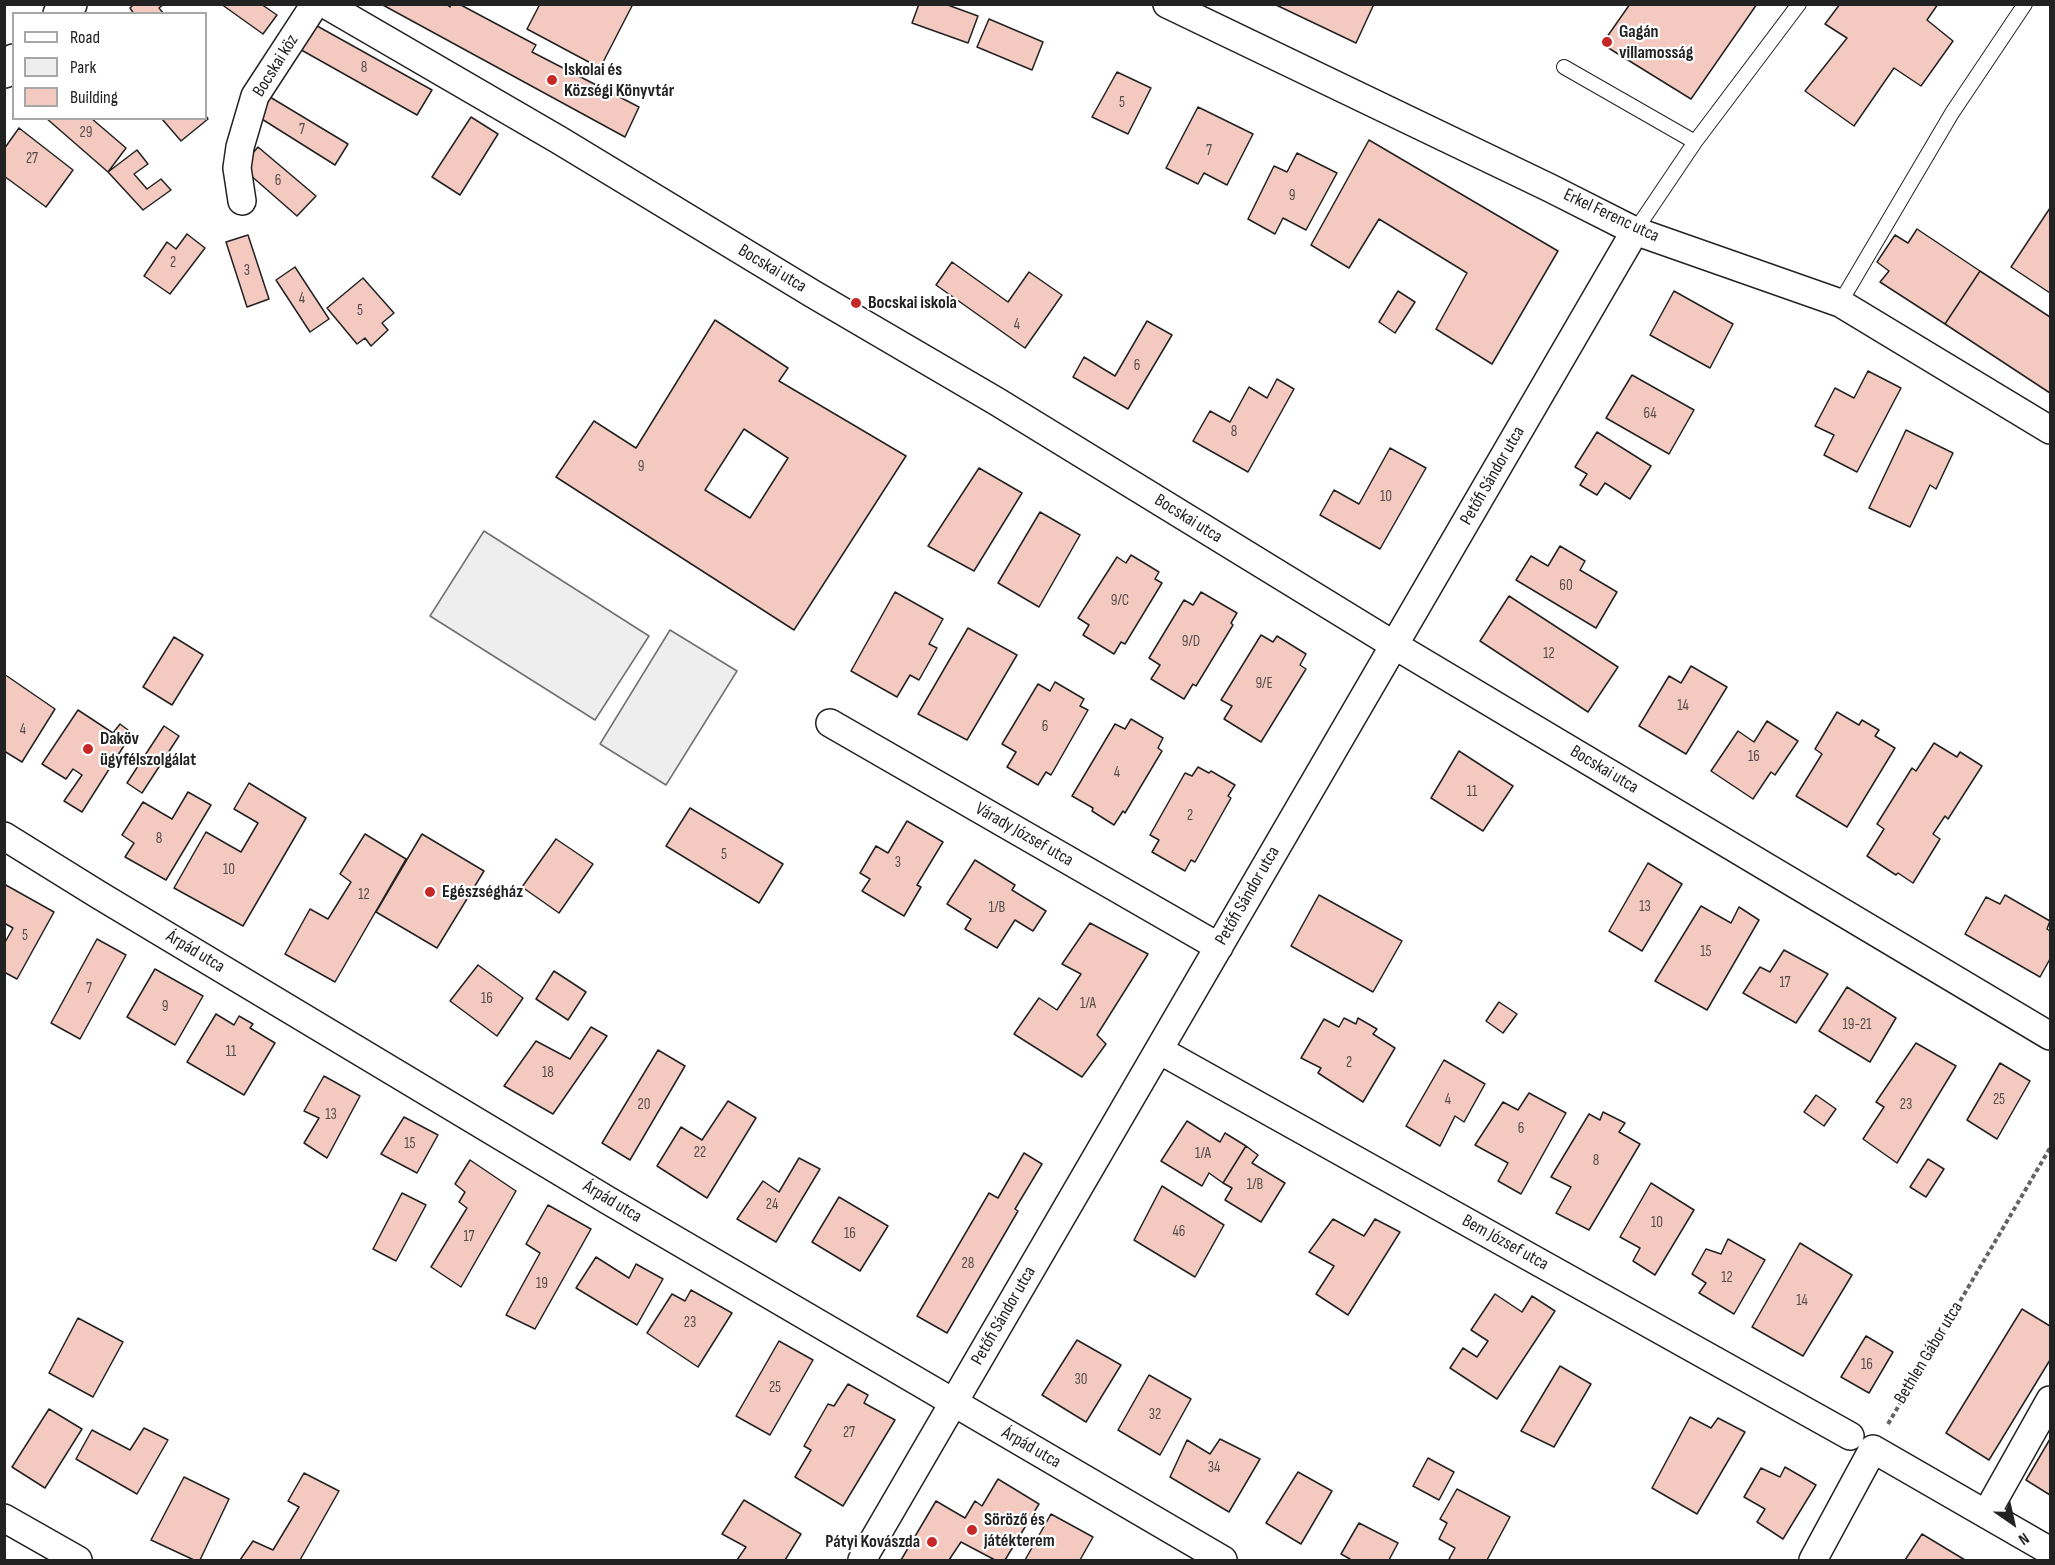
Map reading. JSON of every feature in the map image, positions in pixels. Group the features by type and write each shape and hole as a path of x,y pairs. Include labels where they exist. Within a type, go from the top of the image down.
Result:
{"street":[{"name":"Bocskai köz","path":"242,201 237,168 240,147 255,96 315,4"},
{"name":"Bocskai utca","path":"325,4 559,140 813,294 986,395 1394,645 2050,1036"},
{"name":"Erkel Ferenc utca","path":"1167,4 1635,231 1840,303 2050,430"},
{"name":"Petőfi Sándor utca","path":"862,1560 1635,231"},
{"name":"Várady József utca","path":"830,723 1219,947"},
{"name":"Árpád utca","path":"4,836 609,1201 1223,1560"},
{"name":"Bem József utca","path":"1159,1050 1862,1442 2050,1551"},
{"path":"1986,1514 2050,1400"},
{"path":"1813,1560 1862,1442"},
{"path":"4,1518 78,1560"}],"lane":[{"path":"1635,231 1695,142 1799,4"},
{"path":"1840,303 1952,113 2025,4"},
{"path":"1564,67 1695,142"}],"path":[{"name":"Bethlen Gábor utca","path":"1862,1442 2050,1148"}],"green space":[{"path":"484,531 649,636 595,720 430,616"},
{"path":"670,630 737,671 666,785 600,744"}],"building":[{"path":"134,4 164,4 159,8 162,12 133,12 130,8"},
{"path":"221,4 261,4 277,15 263,34"},
{"name":"Iskolai és Községi Könyvtár","path":"381,4 446,4 450,7 451,4 459,4 536,45 532,52 639,107 625,137"},
{"path":"540,4 633,4 600,68 527,29"},
{"path":"919,4 945,4 978,16 968,43 912,23"},
{"path":"1274,4 1374,4 1356,43"},
{"path":"1630,4 1757,4 1691,99 1602,44"},
{"path":"1840,4 1938,4 1927,20 1953,41 1921,86 1894,68 1854,126 1805,91 1847,38 1825,24"},
{"path":"989,19 1043,42 1032,70 977,47"},
{"path":"310,22 432,90 417,115 296,47"},
{"path":"1117,72 1151,88 1128,134 1092,117"},
{"path":"270,97 348,144 335,165 257,116"},
{"path":"1198,107 1253,134 1227,185 1204,173 1198,184 1166,168"},
{"path":"471,117 498,134 460,195 432,177"},
{"path":"48,120 93,120 126,148 108,172"},
{"path":"163,120 207,120 181,141"},
{"path":"19,128 73,170 46,207 4,176 4,149"},
{"path":"1369,140 1558,251 1492,364 1436,329 1467,273 1379,219 1349,268 1311,245"},
{"path":"258,147 316,196 297,216 241,167"},
{"path":"137,150 148,164 134,174 147,189 161,179 171,190 143,210 108,172"},
{"path":"1297,153 1337,173 1306,230 1283,218 1275,234 1248,219 1274,166 1287,172"},
{"path":"2050,208 2050,293 2011,267"},
{"path":"1917,229 1980,271 1945,324 1880,282 1889,271 1877,262 1895,235 1908,243"},
{"path":"187,234 205,248 170,294 144,276 167,242 176,249"},
{"path":"248,235 269,299 247,307 226,242"},
{"path":"952,262 1008,302 1029,272 1062,295 1025,348 936,285"},
{"path":"295,267 329,319 310,332 276,280"},
{"path":"1980,271 2050,317 2050,393 1945,324"},
{"path":"363,278 394,313 382,323 388,330 371,346 365,338 357,344 327,308"},
{"path":"1398,291 1415,302 1395,333 1379,322"},
{"path":"1674,291 1733,324 1710,368 1650,335"},
{"path":"715,320 788,368 779,381 906,456 794,630 556,477 594,421 636,448","holes":["744,429 788,458 750,518 705,490"]},
{"path":"1147,321 1172,335 1128,409 1073,377 1084,357 1115,376"},
{"path":"1868,371 1901,388 1857,472 1824,455 1834,435 1815,426 1835,388 1854,398"},
{"path":"1632,375 1694,410 1669,454 1606,418"},
{"path":"1277,379 1294,389 1248,472 1193,441 1210,411 1230,422 1249,387 1267,398"},
{"path":"1906,430 1953,453 1936,489 1930,485 1910,527 1869,508"},
{"path":"1597,432 1651,466 1630,499 1605,483 1597,495 1580,485 1587,474 1575,467"},
{"path":"1390,448 1426,468 1380,549 1320,515 1334,490 1359,504"},
{"path":"979,468 1022,493 974,571 928,546"},
{"path":"1040,512 1080,535 1039,607 998,583"},
{"path":"1560,546 1585,561 1580,570 1617,592 1596,628 1516,580 1531,556 1548,566"},
{"path":"1131,555 1159,572 1155,579 1162,583 1125,644 1121,642 1114,654 1083,635 1089,625 1078,618 1117,557 1126,563"},
{"path":"895,592 943,619 929,644 937,648 919,680 910,675 897,697 851,671"},
{"path":"1201,592 1237,613 1231,623 1233,625 1196,686 1193,684 1184,699 1151,679 1160,665 1149,658 1184,600 1193,605"},
{"path":"1509,596 1618,667 1588,712 1480,641"},
{"path":"968,628 1017,655 967,740 918,714"},
{"path":"1261,635 1273,642 1277,636 1306,654 1300,665 1306,669 1261,742 1224,719 1232,706 1221,700"},
{"path":"174,637 203,655 172,705 143,687"},
{"path":"1691,666 1727,687 1686,754 1639,726 1669,676 1681,683"},
{"path":"4,674 55,709 22,762 4,751"},
{"path":"1055,682 1084,699 1080,706 1088,710 1051,775 1046,772 1038,785 1007,767 1016,752 1002,744 1038,684 1050,691"},
{"name":"Daköv ügyfélszolgálat","path":"78,710 113,733 120,724 132,733 82,812 64,801 82,775 73,769 66,779 42,764"},
{"path":"1837,712 1859,725 1862,720 1879,730 1875,736 1895,748 1847,827 1796,796 1822,754 1815,749"},
{"path":"1131,719 1163,738 1158,748 1162,751 1125,813 1123,811 1114,825 1092,811 1093,808 1072,796 1115,724 1125,729"},
{"path":"1767,721 1798,741 1775,775 1771,772 1753,799 1711,771 1738,731 1754,742"},
{"path":"164,726 179,736 142,793 127,783"},
{"path":"1934,743 1957,757 1960,752 1982,766 1948,819 1945,816 1933,834 1940,839 1913,883 1867,856 1884,829 1877,824 1912,768 1916,771"},
{"path":"1459,751 1513,786 1483,831 1431,798"},
{"path":"1198,767 1209,773 1211,771 1235,785 1228,796 1231,798 1195,862 1191,860 1185,871 1152,852 1159,840 1150,835 1185,773 1192,776"},
{"path":"249,783 306,818 243,926 174,888 206,832 241,852 258,823 234,809"},
{"path":"188,792 211,805 166,880 125,857 134,843 122,835 143,802 172,819"},
{"path":"690,808 783,864 759,903 666,846"},
{"path":"907,821 943,842 917,885 921,887 904,916 862,891 870,879 860,873 876,846 888,853"},
{"path":"365,834 406,859 335,982 285,954 310,909 328,919 351,882 340,874"},
{"name":"Egészségház","path":"422,834 484,871 437,948 376,912"},
{"path":"556,839 593,864 559,913 522,887"},
{"path":"975,860 1015,885 1012,890 1046,911 1033,931 1015,920 997,948 965,929 971,919 947,904"},
{"path":"1648,863 1682,884 1642,951 1609,931"},
{"path":"4,884 54,912 17,979 4,972 4,944 13,928 4,923"},
{"path":"1319,895 1402,941 1373,992 1291,946"},
{"path":"2005,895 2050,921 2047,929 2050,931 2050,959 2040,977 1965,934 1986,897 2000,904"},
{"path":"1701,906 1731,923 1739,907 1759,920 1707,1010 1655,981"},
{"path":"1090,923 1148,954 1097,1035 1106,1044 1082,1077 1014,1034 1039,998 1057,1010 1081,974 1062,964"},
{"path":"97,939 126,955 80,1039 51,1023"},
{"path":"1784,950 1828,974 1796,1023 1743,993 1760,967 1770,972"},
{"path":"478,965 523,998 497,1036 450,1001"},
{"path":"155,969 203,996 175,1045 127,1017"},
{"path":"554,971 586,992 568,1020 536,999"},
{"path":"1847,987 1896,1018 1870,1062 1819,1031"},
{"path":"1499,1002 1517,1014 1503,1033 1486,1021"},
{"path":"216,1014 234,1025 239,1016 253,1024 250,1028 275,1043 244,1095 187,1062"},
{"path":"1344,1018 1356,1024 1358,1018 1377,1029 1373,1034 1395,1048 1363,1102 1318,1073 1321,1068 1301,1058 1324,1019 1339,1027"},
{"path":"591,1027 607,1036 553,1114 504,1086 536,1041 570,1059"},
{"path":"1916,1043 1956,1066 1897,1163 1863,1139 1884,1107 1876,1102"},
{"path":"658,1050 685,1066 630,1160 602,1143"},
{"path":"1444,1060 1485,1084 1464,1122 1455,1116 1440,1146 1406,1126"},
{"path":"2000,1063 2030,1081 1997,1139 1967,1120"},
{"path":"324,1076 360,1096 327,1158 304,1143 319,1118 304,1111"},
{"path":"1529,1093 1566,1113 1521,1194 1498,1181 1508,1163 1475,1145 1503,1102 1518,1110"},
{"path":"1816,1095 1836,1109 1824,1126 1804,1112"},
{"path":"728,1101 756,1118 707,1198 657,1166 681,1127 702,1140"},
{"path":"1603,1112 1625,1123 1619,1132 1640,1144 1589,1230 1556,1213 1571,1187 1551,1177 1589,1114 1600,1120"},
{"path":"404,1117 438,1135 417,1173 381,1154"},
{"path":"1187,1121 1220,1142 1225,1133 1246,1146 1223,1183 1209,1173 1202,1186 1161,1161"},
{"path":"1246,1146 1258,1155 1252,1163 1285,1183 1261,1222 1225,1200 1232,1188 1223,1183"},
{"path":"1024,1153 1042,1164 1015,1209 1018,1211 947,1333 917,1316 989,1193 998,1198"},
{"path":"799,1158 820,1169 776,1242 737,1219 763,1181 779,1192"},
{"path":"1928,1159 1944,1169 1926,1197 1910,1187"},
{"path":"470,1160 516,1191 461,1287 431,1267 467,1208 459,1202 465,1192 455,1184"},
{"path":"1651,1183 1694,1210 1655,1275 1633,1261 1640,1248 1620,1237"},
{"path":"1162,1186 1224,1225 1195,1277 1134,1240"},
{"path":"402,1193 426,1205 396,1261 373,1249"},
{"path":"839,1197 888,1226 860,1271 812,1242"},
{"path":"548,1205 591,1229 535,1329 506,1315 540,1253 526,1244"},
{"path":"1333,1219 1364,1236 1375,1219 1400,1232 1348,1315 1316,1294 1334,1266 1309,1252"},
{"path":"1728,1239 1765,1260 1734,1314 1699,1293 1706,1283 1692,1274 1706,1249 1721,1254"},
{"path":"1800,1243 1852,1275 1803,1356 1752,1327"},
{"path":"596,1257 629,1278 636,1264 663,1279 637,1325 576,1288"},
{"path":"691,1290 732,1313 698,1367 647,1333 672,1294 685,1301"},
{"path":"1495,1294 1522,1312 1532,1296 1555,1311 1497,1399 1450,1368 1463,1348 1477,1357 1488,1341 1471,1330"},
{"path":"2022,1309 2050,1326 2050,1360 1989,1460 1946,1433"},
{"path":"78,1318 123,1342 93,1397 49,1373"},
{"path":"1866,1336 1893,1352 1869,1393 1841,1377"},
{"path":"1077,1340 1121,1365 1086,1422 1042,1395"},
{"path":"779,1341 813,1360 770,1435 736,1416"},
{"path":"1560,1366 1591,1384 1554,1447 1521,1431"},
{"path":"1149,1375 1191,1399 1160,1455 1118,1430"},
{"path":"848,1384 868,1395 864,1403 895,1420 843,1506 795,1477 811,1450 804,1446 828,1404 834,1406"},
{"path":"49,1409 82,1429 45,1488 12,1467"},
{"path":"1690,1417 1711,1428 1718,1418 1745,1432 1697,1514 1652,1488"},
{"path":"144,1428 168,1440 137,1494 76,1459 92,1430 130,1450"},
{"path":"1220,1439 1260,1459 1229,1512 1170,1477 1187,1440 1210,1454"},
{"path":"2050,1439 2050,1495 2026,1480"},
{"path":"1428,1458 1454,1472 1439,1500 1413,1486"},
{"path":"1785,1467 1816,1485 1783,1539 1757,1522 1765,1509 1744,1497 1761,1468 1780,1477"},
{"path":"1298,1472 1332,1491 1301,1544 1266,1523"},
{"path":"304,1473 339,1491 300,1560 240,1560 253,1541 273,1550 299,1507 288,1501"},
{"path":"184,1477 229,1499 200,1560 194,1560 151,1540"},
{"name":"Söröző és játékterem","path":"998,1479 1039,1504 1005,1560 995,1560 961,1542 949,1560 901,1560 936,1501 965,1518 975,1501 982,1506"},
{"path":"1457,1489 1510,1517 1487,1560 1451,1560 1449,1559 1455,1548 1439,1539 1447,1523 1440,1519"},
{"path":"744,1500 801,1534 785,1560 737,1560 746,1547 722,1534"},
{"path":"1051,1514 1093,1537 1080,1560 1025,1560"},
{"path":"1359,1523 1398,1543 1389,1560 1349,1560 1341,1554"},
{"path":"1922,1534 1965,1560 1905,1560"}],"place":[{"name":"Gagán villamosság","path":"1607,42"},
{"name":"Iskolai és Községi Könyvtár","path":"552,80"},
{"name":"Bocskai iskola","path":"856,303"},
{"name":"Daköv ügyfélszolgálat","path":"88,749"},
{"name":"Egészségház","path":"430,892"},
{"name":"Söröző és játékterem","path":"972,1530"},
{"name":"Pátyi Kovászda","path":"932,1542"}]}
